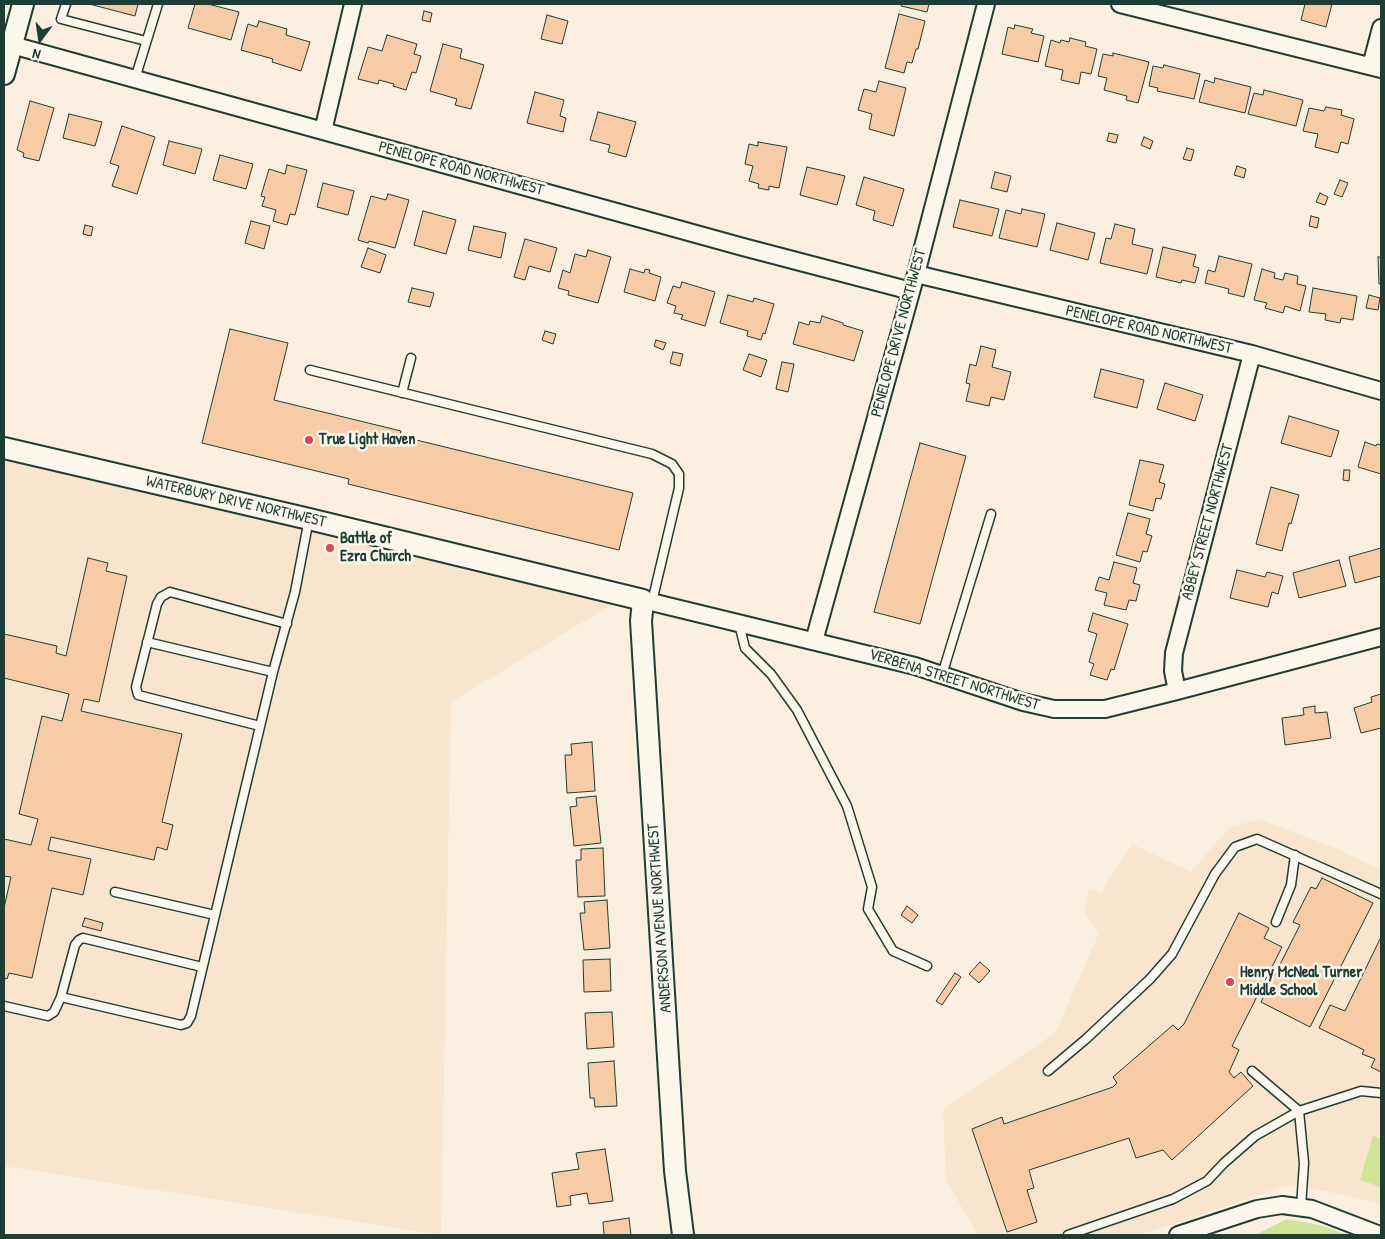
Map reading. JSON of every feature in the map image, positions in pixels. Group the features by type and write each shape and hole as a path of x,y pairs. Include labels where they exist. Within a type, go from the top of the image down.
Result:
{"street":[{"path":"4,74 23,4"},
{"path":"323,131 353,4"},
{"name":"PENELOPE DRIVE NORTHWEST","path":"814,640 916,274 986,4"},
{"path":"1120,4 1376,68 1381,28"},
{"name":"PENELOPE ROAD NORTHWEST","path":"12,45 733,244 911,291"},
{"name":"PENELOPE ROAD NORTHWEST","path":"916,274 1252,354 1381,391"},
{"name":"ABBEY STREET NORTHWEST","path":"1177,691 1173,671 1174,653 1252,354"},
{"name":"WATERBURY DRIVE NORTHWEST","path":"4,448 648,601"},
{"name":"VERBENA STREET NORTHWEST","path":"648,601 814,640 914,666 1024,702 1054,709 1105,709 1381,637"},
{"name":"ANDERSON AVENUE NORTHWEST","path":"648,601 641,621 675,1171 683,1235"},
{"path":"1178,1235 1257,1209 1282,1205 1312,1209 1380,1235"}],"lane":[{"path":"66,4 61,20 146,41"},
{"path":"135,79 158,4"},
{"path":"402,393 411,358"},
{"path":"310,370 652,454 672,464 679,474 679,488 648,601"},
{"path":"942,675 992,514"},
{"path":"61,997 181,1025 186,1023 190,1016 294,592 309,519"},
{"path":"260,726 138,695 136,688 147,642 157,604 161,597 170,592 286,624"},
{"path":"739,622 745,648 771,674 797,710 847,806 872,887 868,909 893,951 927,966"},
{"path":"147,642 273,672"},
{"path":"1048,1071 1136,993 1172,954 1215,874 1236,847 1257,839 1381,894"},
{"path":"1276,922 1291,885 1294,855"},
{"path":"115,892 214,915"},
{"path":"4,1006 48,1016 54,1012 61,997 76,945 83,938 202,967"},
{"path":"1252,1071 1299,1111 1304,1163 1301,1208"},
{"path":"1068,1235 1173,1199 1207,1181 1224,1163 1255,1136 1299,1111 1360,1092 1381,1092"}],"shaded area":[{"path":"4,436 634,591 451,702 441,1235 4,1166"},
{"name":"Henry McNeal Turner Middle School","path":"1259,819 1340,850 1381,870 1381,1204 1325,1191 1287,1185 1140,1235 978,1235 946,1180 943,1109 1056,1032 1099,933 1084,911 1089,888 1101,893 1132,844 1191,872 1229,828"}],"green space":[{"path":"1373,1136 1381,1139 1381,1187 1360,1180"},
{"path":"1287,1219 1319,1225 1348,1235 1255,1235"}],"building":[{"path":"89,4 138,4 135,16"},
{"path":"195,4 208,4 239,12 231,40 188,28"},
{"path":"902,4 929,4 927,12 901,6"},
{"path":"1305,4 1332,4 1326,27 1301,20"},
{"path":"424,11 432,13 430,22 422,20"},
{"path":"899,14 925,21 918,49 916,49 912,63 907,62 904,73 885,68"},
{"path":"547,15 568,21 562,44 541,39"},
{"path":"259,21 287,29 286,35 310,42 301,71 272,62 273,59 241,50 248,24 257,27"},
{"path":"1015,25 1033,29 1031,33 1044,36 1038,62 1002,54 1008,27 1014,29"},
{"path":"387,35 417,44 414,54 421,56 416,73 412,72 406,90 379,80 378,84 358,79 368,47 382,51"},
{"path":"1070,38 1086,42 1085,46 1097,49 1091,74 1081,72 1079,84 1061,80 1063,70 1045,66 1051,40 1060,43 1061,40 1069,42"},
{"path":"443,44 462,49 460,58 484,65 471,109 455,105 457,99 430,91"},
{"path":"1113,53 1149,62 1138,103 1126,100 1127,96 1104,90 1107,78 1098,76 1103,54 1113,56"},
{"path":"1164,65 1200,74 1194,99 1157,91 1158,88 1149,86 1153,66 1163,68"},
{"path":"1215,78 1251,87 1245,113 1199,102 1205,80 1214,83"},
{"path":"879,81 906,88 894,136 869,129 872,114 858,110 864,89 876,92"},
{"path":"1264,90 1303,100 1296,126 1248,114 1254,93 1263,95"},
{"path":"535,92 564,100 560,116 566,118 563,132 527,123"},
{"path":"30,101 54,108 39,161 23,157 24,153 17,150"},
{"path":"1326,107 1342,110 1341,115 1354,119 1348,144 1341,142 1338,153 1315,147 1318,134 1303,131 1309,108 1324,111"},
{"path":"598,112 636,122 626,157 608,152 610,145 590,140"},
{"path":"69,114 102,122 95,146 63,138"},
{"path":"122,126 155,137 137,194 112,186 119,166 110,163"},
{"path":"1109,133 1118,135 1116,143 1107,141"},
{"path":"1144,137 1153,141 1150,149 1141,145"},
{"path":"169,141 202,149 195,174 163,165"},
{"path":"758,142 787,147 779,188 769,186 769,190 758,188 759,184 749,181 753,166 745,164 749,144 758,146"},
{"path":"1187,148 1194,150 1191,161 1183,159"},
{"path":"220,155 253,164 246,189 213,180"},
{"path":"287,165 307,170 295,215 290,214 287,225 273,221 276,210 262,206 265,197 261,196 269,169 285,174"},
{"path":"1237,166 1246,169 1244,178 1234,175"},
{"path":"807,167 845,176 837,205 800,195"},
{"path":"995,172 1011,176 1007,192 991,188"},
{"path":"864,177 904,189 893,226 873,220 875,211 856,205"},
{"path":"1340,180 1348,183 1342,197 1334,194"},
{"path":"323,183 354,191 348,215 317,207"},
{"path":"1320,193 1328,197 1325,205 1316,202"},
{"path":"388,194 409,200 395,248 358,240 371,196 386,200"},
{"path":"960,200 999,209 992,236 953,227"},
{"path":"1022,209 1045,214 1037,247 999,238 1006,210 1021,214"},
{"path":"423,211 456,220 446,254 414,245"},
{"path":"1311,216 1319,218 1317,228 1309,226"},
{"path":"251,221 270,226 264,249 245,243"},
{"path":"1057,223 1095,233 1088,260 1050,250"},
{"path":"1115,224 1135,229 1132,244 1153,249 1147,274 1100,263 1106,238 1111,239"},
{"path":"85,225 93,227 91,236 83,234"},
{"path":"474,226 506,233 501,258 468,250"},
{"path":"525,239 557,248 550,272 529,266 525,280 514,277"},
{"path":"1163,247 1196,255 1193,266 1199,268 1195,283 1182,280 1181,283 1156,277"},
{"path":"368,248 386,255 380,273 361,267"},
{"path":"588,250 611,257 598,303 568,295 569,291 558,288 563,270 570,273 575,254 586,257"},
{"path":"1219,256 1252,264 1244,297 1228,293 1229,289 1205,283 1208,270 1215,272"},
{"path":"1378,257 1381,257 1381,284 1379,284"},
{"path":"630,269 644,273 645,269 650,270 649,273 661,277 655,301 624,292"},
{"path":"1262,269 1275,273 1274,278 1283,280 1285,273 1298,276 1297,284 1306,286 1300,311 1285,306 1283,313 1265,308 1267,303 1254,300"},
{"path":"682,282 715,292 705,326 681,319 683,315 674,313 676,306 667,303 673,286 680,288"},
{"path":"412,288 434,293 430,307 408,302"},
{"path":"1313,288 1357,296 1353,320 1341,318 1340,323 1325,320 1326,314 1309,312"},
{"path":"728,295 753,302 754,298 774,304 765,334 763,333 761,340 747,336 748,331 720,323"},
{"path":"1369,295 1380,298 1378,310 1366,308"},
{"path":"822,316 863,331 854,361 793,344 799,322 809,325 810,321 820,323"},
{"name":"True Light Haven","path":"230,329 288,343 274,400 401,431 400,436 633,493 619,550 348,484 349,479 202,443"},
{"path":"545,331 556,334 553,344 542,340"},
{"path":"656,340 666,343 663,350 654,346"},
{"path":"981,346 996,350 992,367 1011,372 1004,400 991,397 989,406 966,401 970,384 966,383 970,364 976,366"},
{"path":"673,352 683,354 680,366 670,363"},
{"path":"749,354 767,360 761,377 743,370"},
{"path":"782,362 794,364 788,392 776,389"},
{"path":"1101,369 1144,380 1137,408 1094,397"},
{"path":"1165,383 1203,395 1195,421 1157,409"},
{"path":"1289,416 1339,431 1331,457 1281,443"},
{"path":"1365,442 1376,446 1377,444 1381,445 1381,474 1358,467"},
{"path":"920,443 966,456 920,624 874,612"},
{"path":"1140,460 1164,465 1159,482 1165,484 1161,499 1156,498 1153,511 1129,505"},
{"path":"1344,470 1350,470 1349,481 1343,480"},
{"path":"1271,487 1299,495 1282,551 1256,544"},
{"path":"1128,513 1150,519 1146,534 1152,536 1147,552 1143,551 1140,562 1116,555"},
{"path":"1381,548 1381,576 1355,583 1349,557"},
{"path":"88,558 108,563 106,571 127,576 99,702 84,699 81,711 182,734 162,822 173,825 167,850 157,847 154,860 51,837 48,850 91,859 83,895 52,888 32,978 9,973 7,979 4,978 4,908 11,877 4,876 4,839 31,845 38,819 19,814 42,716 62,721 69,694 4,678 4,634 57,646 56,653 66,656"},
{"path":"1339,560 1346,586 1299,598 1293,573"},
{"path":"1114,562 1137,568 1133,583 1140,585 1136,601 1129,600 1126,610 1104,605 1107,593 1095,590 1099,577 1109,580"},
{"path":"1237,570 1265,577 1267,572 1283,576 1278,594 1272,592 1268,607 1230,598"},
{"path":"1093,613 1128,624 1114,670 1111,669 1107,680 1090,675 1094,664 1089,662 1097,634 1088,631"},
{"path":"1381,694 1381,728 1361,733 1354,708 1372,702 1371,697"},
{"path":"1315,706 1315,713 1327,712 1331,738 1285,745 1282,718 1304,715 1303,708"},
{"path":"592,742 595,791 567,793 565,755 572,755 571,744"},
{"path":"596,796 601,843 574,846 570,807 577,806 576,798"},
{"path":"603,848 605,896 578,897 576,860 581,860 581,849"},
{"path":"1322,878 1373,903 1310,1027 1261,1002 1300,925 1293,922 1311,887 1316,889"},
{"path":"607,900 610,948 584,950 580,913 585,913 584,902"},
{"path":"907,906 918,915 912,923 901,915"},
{"path":"1239,913 1269,928 1264,938 1282,947 1232,1046 1239,1050 1229,1072 1234,1078 1241,1072 1253,1086 1172,1160 1163,1150 1136,1158 1129,1138 1029,1170 1034,1188 1027,1190 1037,1222 1007,1232 972,1129 1002,1117 1004,1124 1113,1087 1117,1083 1113,1077 1173,1025 1178,1030 1184,1024"},
{"path":"85,918 103,923 101,931 82,926"},
{"path":"1381,937 1381,1072 1371,1067 1375,1059 1362,1054 1364,1050 1319,1028 1330,1005 1345,1011"},
{"path":"610,959 611,991 584,992 583,960"},
{"path":"980,962 990,971 979,983 969,974"},
{"path":"955,973 961,977 942,1005 936,1001"},
{"path":"612,1012 614,1047 587,1049 585,1013"},
{"path":"614,1061 617,1106 595,1107 594,1098 590,1098 588,1063"},
{"path":"605,1149 613,1201 589,1204 587,1193 570,1196 571,1205 557,1207 552,1173 579,1169 576,1153"},
{"path":"629,1218 631,1235 604,1235 603,1222"}],"place":[{"name":"True Light Haven","path":"309,440"},
{"name":"Battle of Ezra Church","path":"330,548"},
{"name":"Henry McNeal Turner Middle School","path":"1230,982"}]}
